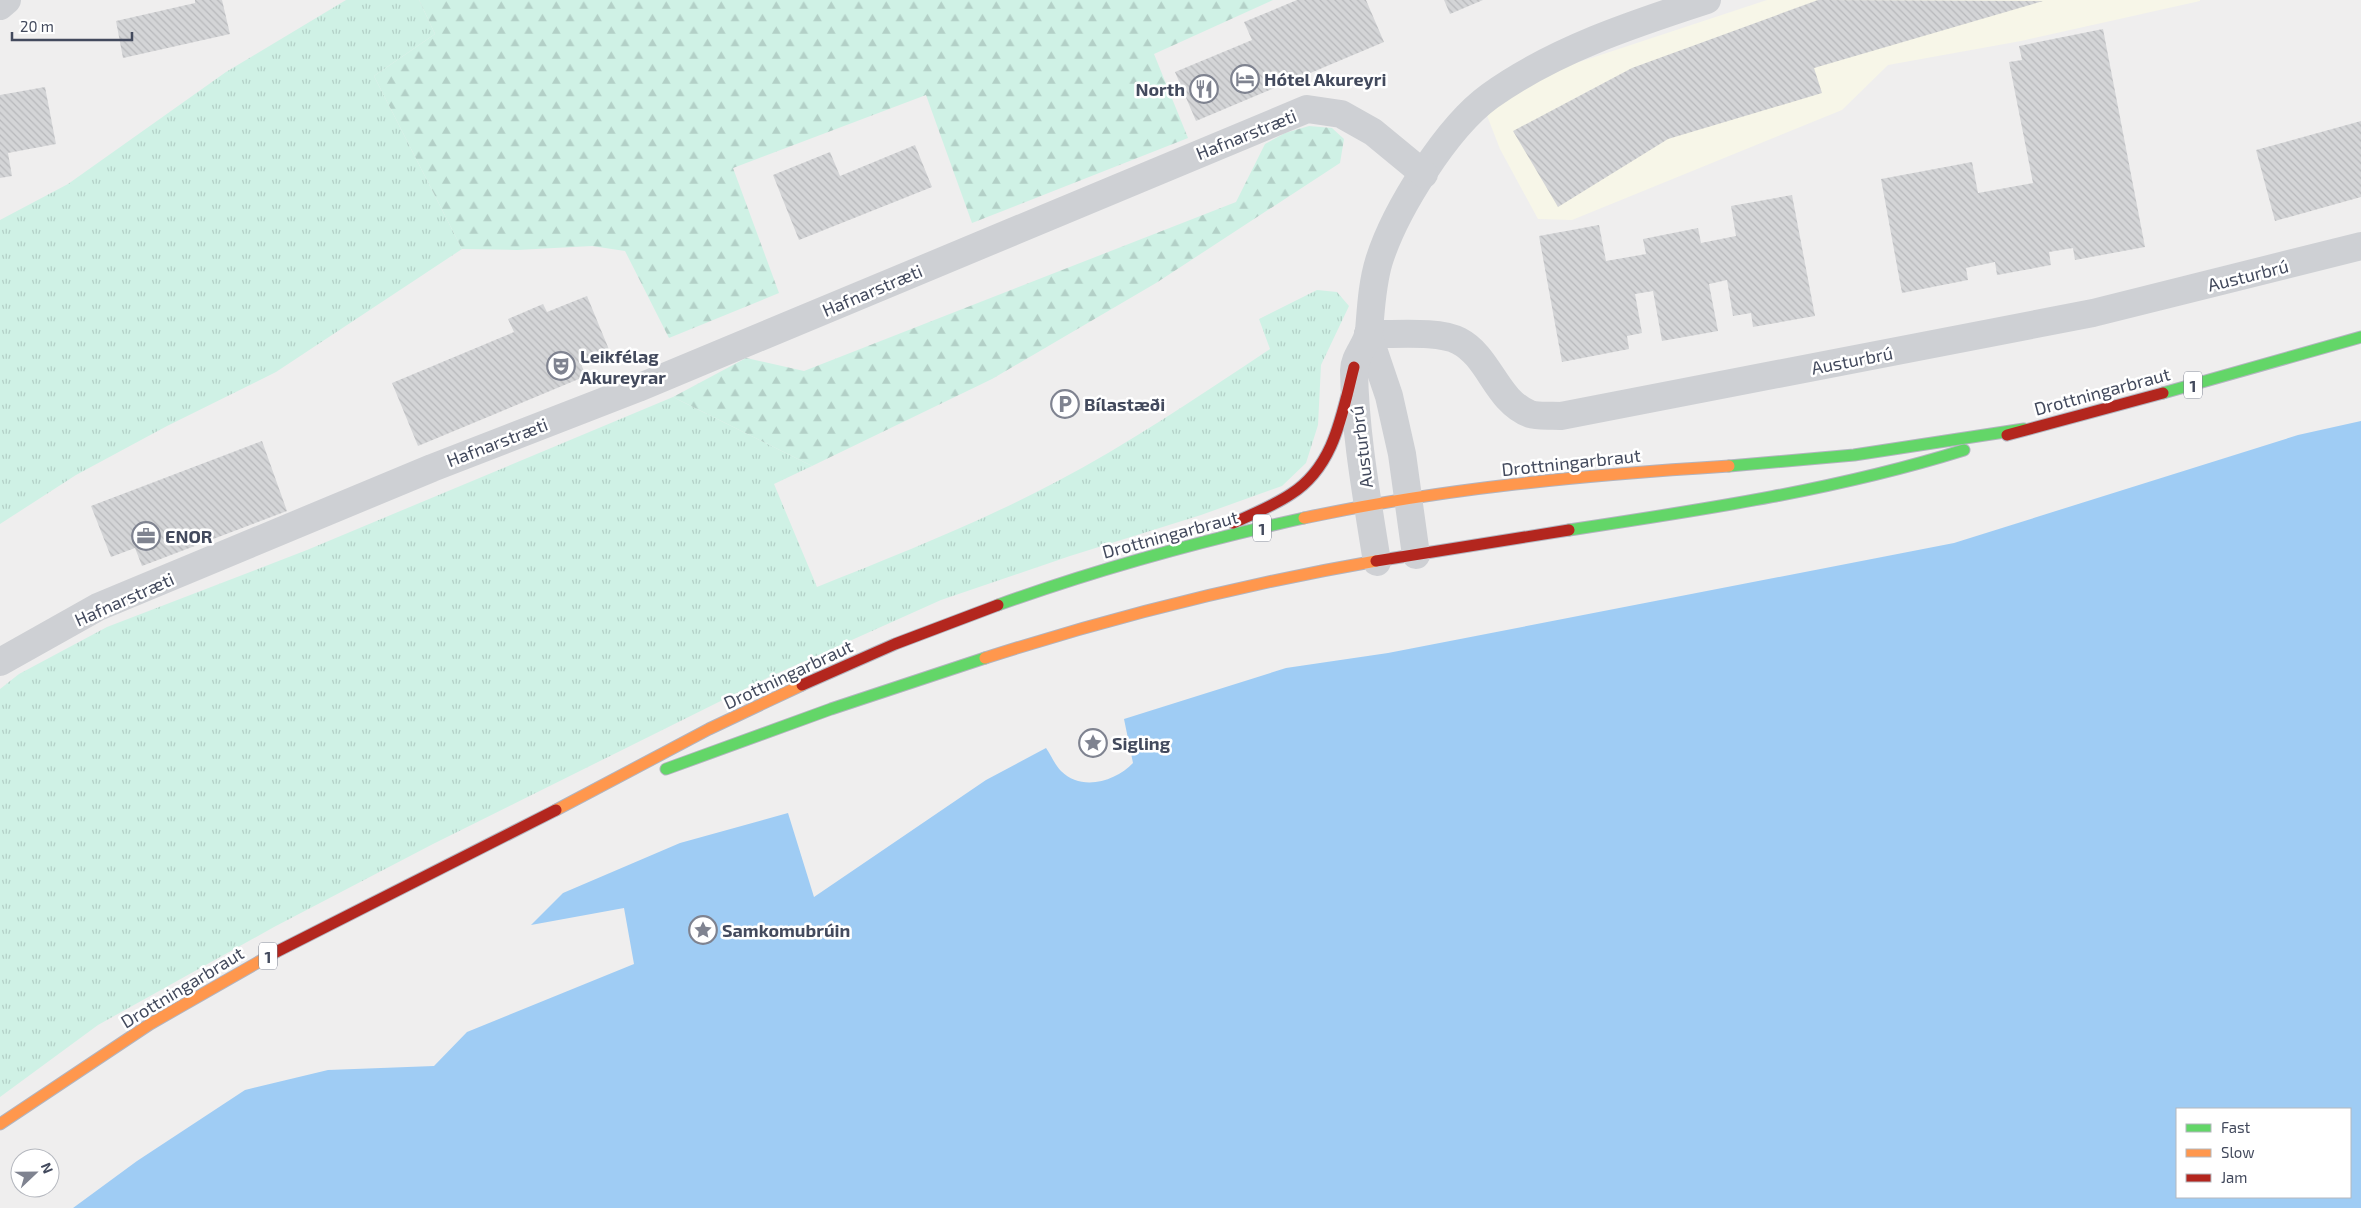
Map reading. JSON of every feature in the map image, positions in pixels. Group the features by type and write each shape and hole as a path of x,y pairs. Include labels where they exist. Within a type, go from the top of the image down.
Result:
{"highway":[{"name":"Drottningarbraut","path":"550,813 793,722 969,662 1084,628 1283,579 1763,498 1921,464 2024,429 2186,387 2361,337"},
{"path":"1190,544 1284,498 1309,481 1324,461 1334,438 1354,367"},
{"name":"Drottningarbraut","path":"0,1124 68,1076 198,995 309,934 423,875 550,813 759,704 853,662 987,609 1083,576 1190,544 1308,517 1408,499 1598,476 1803,460 2024,429"}],"street":[{"path":"0,6 7,0"},
{"path":"1424,174 1459,124 1489,96 1533,70 1607,34 1707,0"},
{"name":"Hafnarstræti","path":"0,662 106,604 432,468 638,388 1307,109 1341,114 1373,132 1424,174"},
{"name":"Austurbrú","path":"1377,562 1357,430 1354,367 1368,334 1372,296 1379,260 1401,212 1424,174"},
{"name":"Austurbrú","path":"1368,334 1436,335 1459,341 1481,360 1507,398 1531,414 1561,416 2092,313 2361,246"},
{"name":"Austurbrú","path":"1368,334 1389,396 1402,454 1416,556"}],"shaded area":[{"path":"1767,0 2200,1 2021,41 1888,65 1842,110 1572,220 1538,219 1500,149 1479,95"}],"green space":[{"path":"346,0 419,0 435,34 374,76 462,249 276,372 167,426 76,475 0,524 0,220 68,184 226,72"},
{"path":"419,0 1273,0 1154,54 1188,138 972,223 926,95 733,168 779,293 669,338 625,251 592,246 517,250 462,249 374,76 435,34"},
{"path":"1309,126 1332,128 1344,139 1340,163 1156,283 992,379 812,466 673,397 746,358 804,371 1236,202 1265,144 1285,133"},
{"path":"1317,290 1337,292 1349,306 1321,365 1318,425 1306,463 1282,486 1201,515 1070,556 941,600 767,678 433,844 274,927 98,1025 0,1097 0,689 19,674 107,627 307,550 673,397 812,466 774,484 817,587 907,551 996,512 1054,483 1109,452 1164,419 1270,349 1259,319"}],"water":[{"path":"2361,421 2361,1208 73,1208 137,1161 245,1090 328,1070 434,1066 467,1032 634,964 624,908 531,925 563,893 680,843 788,813 814,897 986,780 1046,748 1059,769 1069,777 1089,782 1108,779 1118,775 1133,763 1124,719 1286,668 1388,653 1954,543 2298,435"}],"building":[{"path":"195,0 222,0 230,34 123,58 116,21 195,3"},
{"path":"1297,0 1366,0 1384,42 1196,121 1175,72 1252,40 1244,22"},
{"path":"1444,0 1483,0 1450,14"},
{"path":"1818,0 2043,1 1814,68 1822,93 1668,139 1558,207 1513,131 1632,68"},
{"path":"2103,29 2145,247 2075,260 2073,248 2049,252 2051,265 1997,275 1995,262 1966,268 1968,280 1902,293 1881,179 1972,162 1978,193 2033,183 2009,62 2022,60 2019,46"},
{"path":"45,87 56,144 8,153 12,176 0,178 0,95"},
{"path":"2361,121 2361,197 2275,221 2256,150"},
{"path":"915,145 932,187 799,240 773,175 830,152 840,176"},
{"path":"1792,195 1815,316 1753,327 1751,313 1733,316 1727,280 1709,284 1718,331 1662,341 1653,291 1635,294 1642,333 1627,336 1629,349 1562,362 1539,236 1599,225 1606,261 1646,254 1643,239 1698,228 1701,243 1736,236 1731,206"},
{"path":"587,296 610,352 581,364 586,376 418,446 392,383 514,332 508,319 543,304 547,312"},
{"path":"262,441 287,511 142,566 135,548 111,557 91,506"}],"traffic: fast":[{"path":"2163,393 2361,337"},
{"path":"1729,466 1854,455 2024,429"},
{"path":"1569,530 1768,498 1818,488 1867,477 1964,450"},
{"path":"998,605 1073,579 1150,557 1226,536 1304,518"},
{"path":"666,769 831,709 985,658"}],"traffic: slow":[{"path":"1304,518 1409,498 1515,484 1729,466"},
{"path":"985,658 1130,615 1277,580 1376,561"},
{"path":"556,810 709,729 802,685"},
{"path":"0,1124 150,1024 276,952"}],"traffic: jam":[{"path":"1233,523 1291,494 1318,469 1335,437 1354,367"},
{"path":"2007,435 2163,393"},
{"path":"1376,561 1569,530"},
{"path":"802,685 895,644 998,605"},
{"path":"276,952 556,810"}],"place":[{"name":"Hótel Akureyri","path":"1245,79"},
{"name":"North","path":"1204,89"},
{"name":"Leikfélag Akureyrar","path":"561,366"},
{"name":"Bílastæði","path":"1065,404"},
{"name":"ENOR","path":"146,536"},
{"name":"Sigling","path":"1093,743"},
{"name":"Samkomubrúin","path":"703,930"}]}
